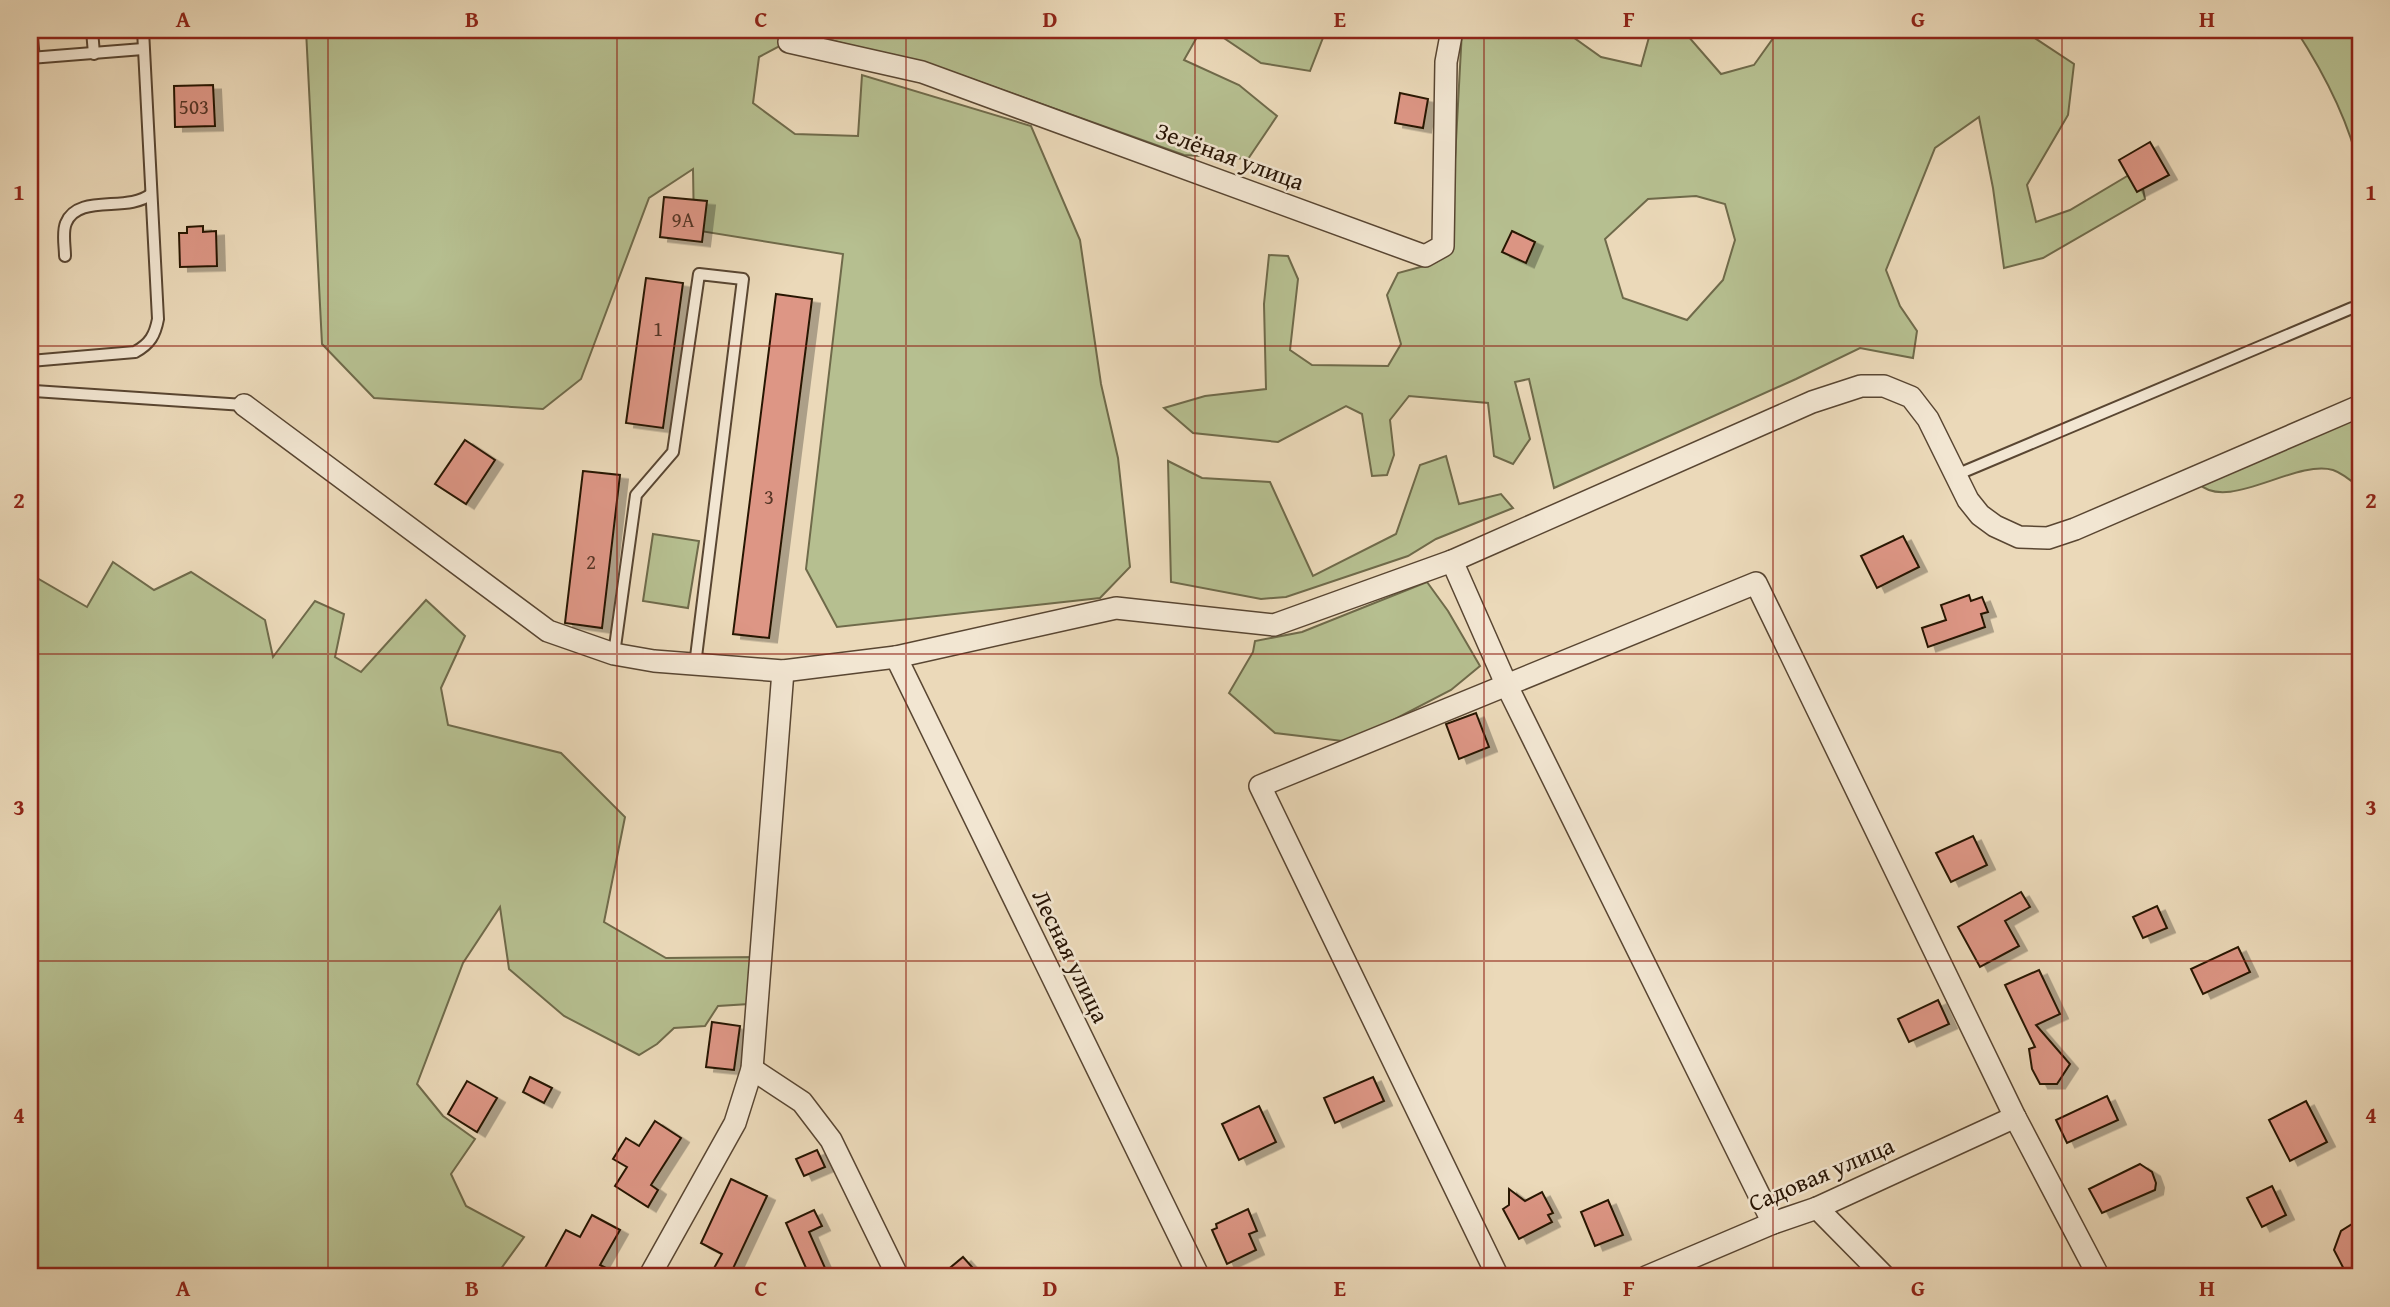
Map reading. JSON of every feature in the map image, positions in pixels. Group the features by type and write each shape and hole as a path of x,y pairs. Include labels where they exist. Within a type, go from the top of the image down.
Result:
{"street":[{"name":"Зелёная улица","path":"789,42 922,72 1425,256 1443,246 1446,62 1452,30"},
{"path":"244,405 548,631 614,653 695,665 783,671 896,657 1116,608 1274,625 1452,561 1812,402 1861,386 1884,386 1911,397 1928,419 1968,500 1995,526 2019,537 2048,538 2075,529 2360,406"},
{"path":"1452,561 1507,686 1773,1223"},
{"path":"1498,1277 1260,786 1756,583 2015,1117 2099,1277"},
{"name":"Лесная улица","path":"896,657 1199,1277"},
{"path":"649,1277 735,1123 752,1069 783,671"},
{"path":"752,1069 802,1102 831,1140 898,1277"},
{"name":"Садовая улица","path":"1647,1277 1773,1223 1817,1208 2015,1117"},
{"path":"1817,1208 1885,1277"}],"lane":[{"path":"31,30 32,58 143,49"},
{"path":"92,30 94,54"},
{"path":"30,361 135,352 146,346 155,334 158,319 143,30"},
{"path":"65,256 64,225 72,213 82,207 138,202 151,194"},
{"path":"614,653 636,495 673,452 699,274 743,279 695,665"},
{"path":"1956,475 2352,308"},
{"path":"30,393 34,391 244,405"}],"green space":[{"path":"306,30 469,30 473,33 475,30 1201,30 1184,60 1239,85 1277,116 1248,159 1184,155 952,72 804,33 759,57 753,103 795,134 858,136 862,75 1031,126 1080,240 1101,384 1118,458 1130,567 1100,598 837,627 806,569 843,254 694,230 693,169 649,198 581,379 543,409 374,398 322,344"},
{"path":"1212,30 1326,30 1310,71 1261,63"},
{"path":"1462,30 1563,30 1601,57 1641,66 1651,30 1688,30 1687,35 1721,74 1754,65 1779,30 2026,30 2074,64 2068,115 2027,185 2036,222 2070,210 2139,169 2145,199 2043,258 2004,268 1993,188 1979,117 1935,148 1886,270 1900,306 1917,331 1913,358 1860,348 1554,488 1529,379 1515,382 1530,439 1513,464 1494,456 1488,403 1409,396 1390,420 1394,455 1387,475 1372,476 1362,414 1346,406 1278,442 1193,433 1164,408 1205,396 1266,389 1264,304 1269,255 1288,256 1298,279 1290,350 1312,365 1388,366 1401,344 1387,295 1398,273 1424,266 1450,252","holes":["1696,196 1725,204 1735,240 1723,280 1687,320 1623,298 1605,239 1648,199"]},
{"path":"2296,30 2360,30 2360,171 2334,98"},
{"path":"2360,412 2360,488 2336,471 2317,469 2226,492 2211,491 2198,483"},
{"path":"1446,456 1459,504 1501,494 1513,508 1436,539 1408,556 1286,597 1261,599 1171,582 1168,461 1202,478 1270,482 1313,576 1396,534 1420,465"},
{"path":"653,534 699,541 688,608 643,601"},
{"path":"113,562 154,590 191,572 265,620 273,657 315,601 344,614 335,657 361,672 426,600 465,636 441,688 448,725 561,753 625,817 604,922 666,958 756,957 749,1004 718,1006 705,1026 674,1028 657,1044 639,1055 564,1016 509,969 500,907 463,963 417,1084 443,1116 475,1139 451,1174 466,1206 524,1237 495,1277 30,1277 30,574 87,607"},
{"path":"1427,582 1448,611 1480,666 1451,690 1351,742 1275,733 1229,693 1253,652 1255,641 1302,632"}],"building":[{"path":"213,85 215,126 175,127 174,86"},
{"path":"1400,93 1428,99 1423,128 1395,123"},
{"path":"2150,142 2169,175 2137,192 2119,160"},
{"path":"664,197 707,201 702,242 660,237"},
{"path":"203,226 203,232 216,231 217,266 180,267 179,233 187,233 187,227"},
{"path":"1512,231 1535,242 1526,263 1502,252"},
{"path":"646,278 683,283 663,428 626,423"},
{"path":"776,294 812,299 769,638 733,634"},
{"path":"465,440 495,460 466,504 435,484"},
{"path":"583,471 620,475 602,628 565,623"},
{"path":"1903,536 1919,567 1877,588 1861,556"},
{"path":"1969,595 1971,601 1982,597 1988,612 1981,614 1985,627 1928,647 1922,628 1946,620 1941,605"},
{"path":"1476,713 1489,747 1459,759 1446,724"},
{"path":"1973,836 1987,865 1951,882 1936,853"},
{"path":"2021,892 2030,907 2005,921 2019,946 1980,967 1958,927"},
{"path":"2157,906 2167,928 2143,938 2133,917"},
{"path":"2238,947 2250,972 2203,994 2191,969"},
{"path":"2039,970 2060,1014 2036,1025 2070,1064 2057,1084 2040,1084 2032,1069 2029,1049 2035,1047 2005,985"},
{"path":"1938,1000 1949,1024 1909,1042 1898,1019"},
{"path":"712,1022 740,1026 734,1070 706,1067"},
{"path":"530,1077 552,1088 544,1103 523,1092"},
{"path":"1373,1077 1384,1101 1335,1123 1324,1098"},
{"path":"467,1081 497,1098 477,1132 448,1114"},
{"path":"2107,1096 2118,1120 2067,1143 2056,1120"},
{"path":"2306,1101 2327,1142 2290,1161 2269,1120"},
{"path":"1259,1106 1276,1142 1239,1160 1222,1124"},
{"path":"655,1121 681,1138 651,1185 658,1190 648,1207 615,1186 627,1167 613,1159 626,1138 639,1146"},
{"path":"817,1150 825,1167 804,1176 796,1159"},
{"path":"2140,1164 2152,1172 2156,1183 2155,1190 2102,1213 2089,1189"},
{"path":"731,1179 767,1196 729,1277 709,1277 722,1254 701,1243"},
{"path":"2272,1186 2286,1215 2262,1227 2247,1198"},
{"path":"1509,1189 1525,1201 1542,1192 1553,1213 1548,1215 1552,1222 1519,1239 1503,1209 1509,1205"},
{"path":"1608,1200 1623,1235 1595,1246 1581,1212"},
{"path":"1248,1209 1257,1231 1249,1234 1256,1250 1227,1264 1212,1230 1217,1228 1216,1224"},
{"path":"814,1210 822,1226 809,1232 829,1277 810,1277 786,1223"},
{"path":"592,1215 620,1230 600,1265 624,1277 540,1277 566,1230 580,1237"},
{"path":"2360,1219 2360,1277 2348,1277 2334,1250 2341,1231"},
{"path":"963,1257 981,1277 939,1277"}]}
